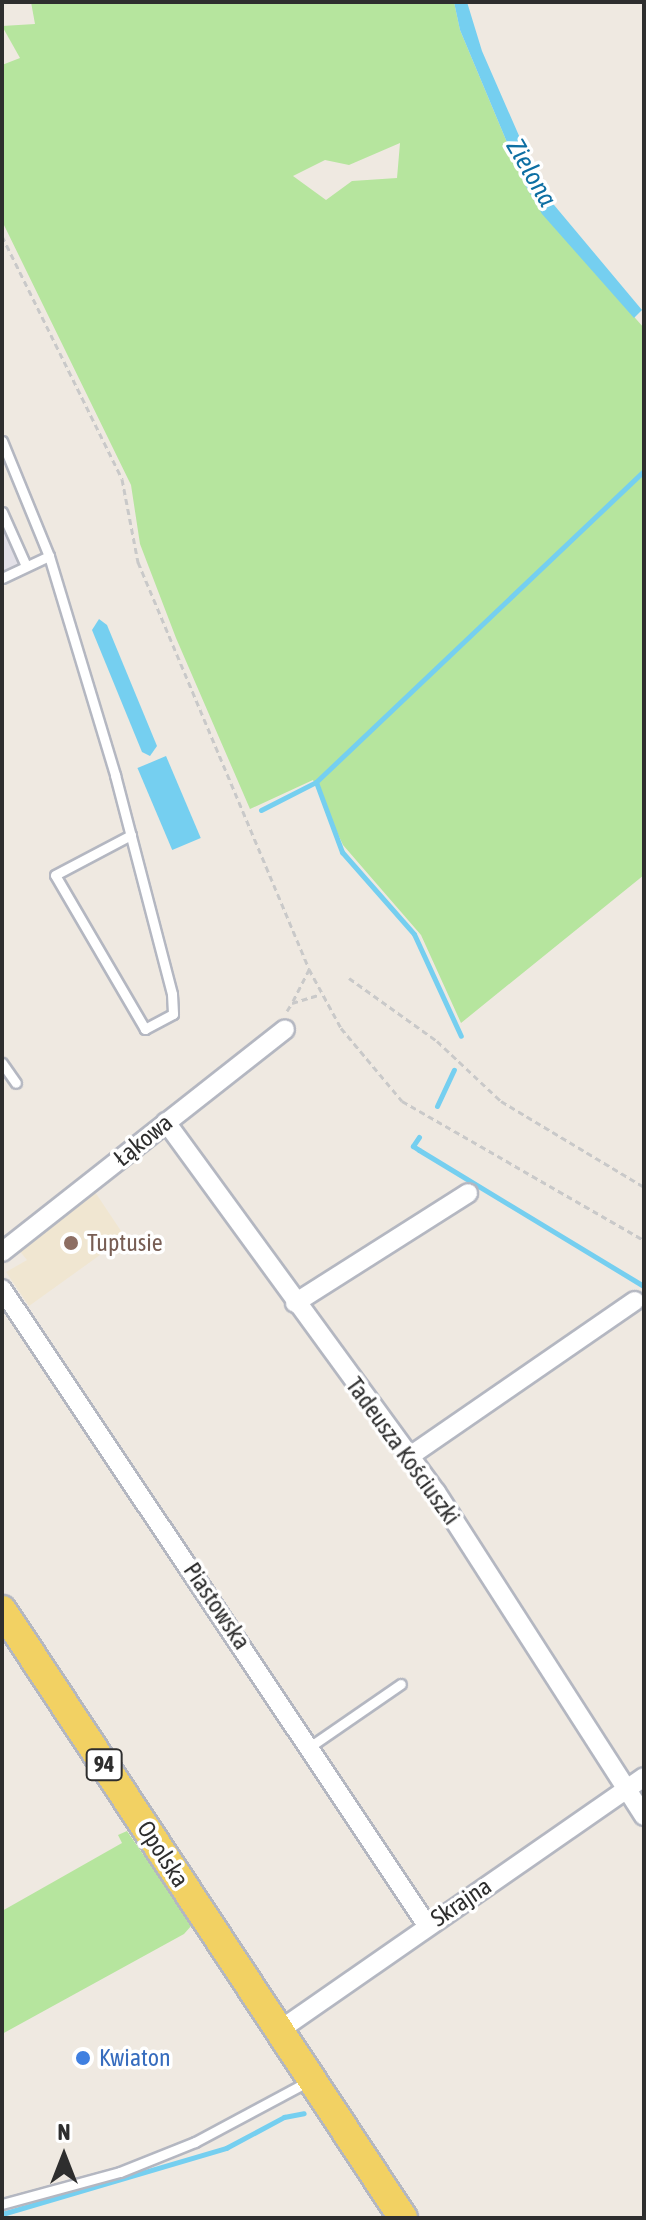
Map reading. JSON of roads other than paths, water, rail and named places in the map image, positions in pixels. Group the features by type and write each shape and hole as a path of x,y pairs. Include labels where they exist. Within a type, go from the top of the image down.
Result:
{"main road":[{"name":"Opolska","path":"2,1610 318,2089"},
{"name":"94","path":"318,2089 403,2218"}],"street":[{"name":"Łąkowa","path":"2,1252 285,1029"},
{"name":"Tadeusza Kościuszki","path":"166,1122 295,1303 410,1456 644,1816"},
{"path":"295,1303 468,1193"},
{"name":"Piastowska","path":"2,1289 311,1746 427,1925"},
{"path":"410,1456 635,1301"},
{"name":"Skrajna","path":"280,2030 644,1777"}],"lane":[{"path":"2,441 49,556 131,835 172,994 173,1014 145,1029 55,875 131,835"},
{"path":"2,512 26,566"},
{"path":"2,578 49,556"},
{"path":"2,1063 16,1083"},
{"path":"311,1746 401,1684"},
{"path":"2,2204 120,2172 318,2089"}],"water":[{"name":"Zielona","path":"454,2 467,2 482,51 544,193 642,310 634,318 542,214 524,183 460,30"},
{"path":"99,619 107,625 157,746 150,756 142,752 92,630"},
{"path":"166,756 201,838 172,850 137,768"}],"waterway":[{"path":"261,810 316,782 644,471"},
{"path":"316,782 342,852 414,934 461,1036"},
{"path":"437,1106 454,1070"},
{"path":"419,1137 413,1146 419,1150 644,1286"},
{"path":"2,2214 226,2148 284,2117 304,2113"}],"place":[{"name":"Tuptusie","path":"71,1243"},
{"name":"Kwiaton","path":"83,2058"}]}
